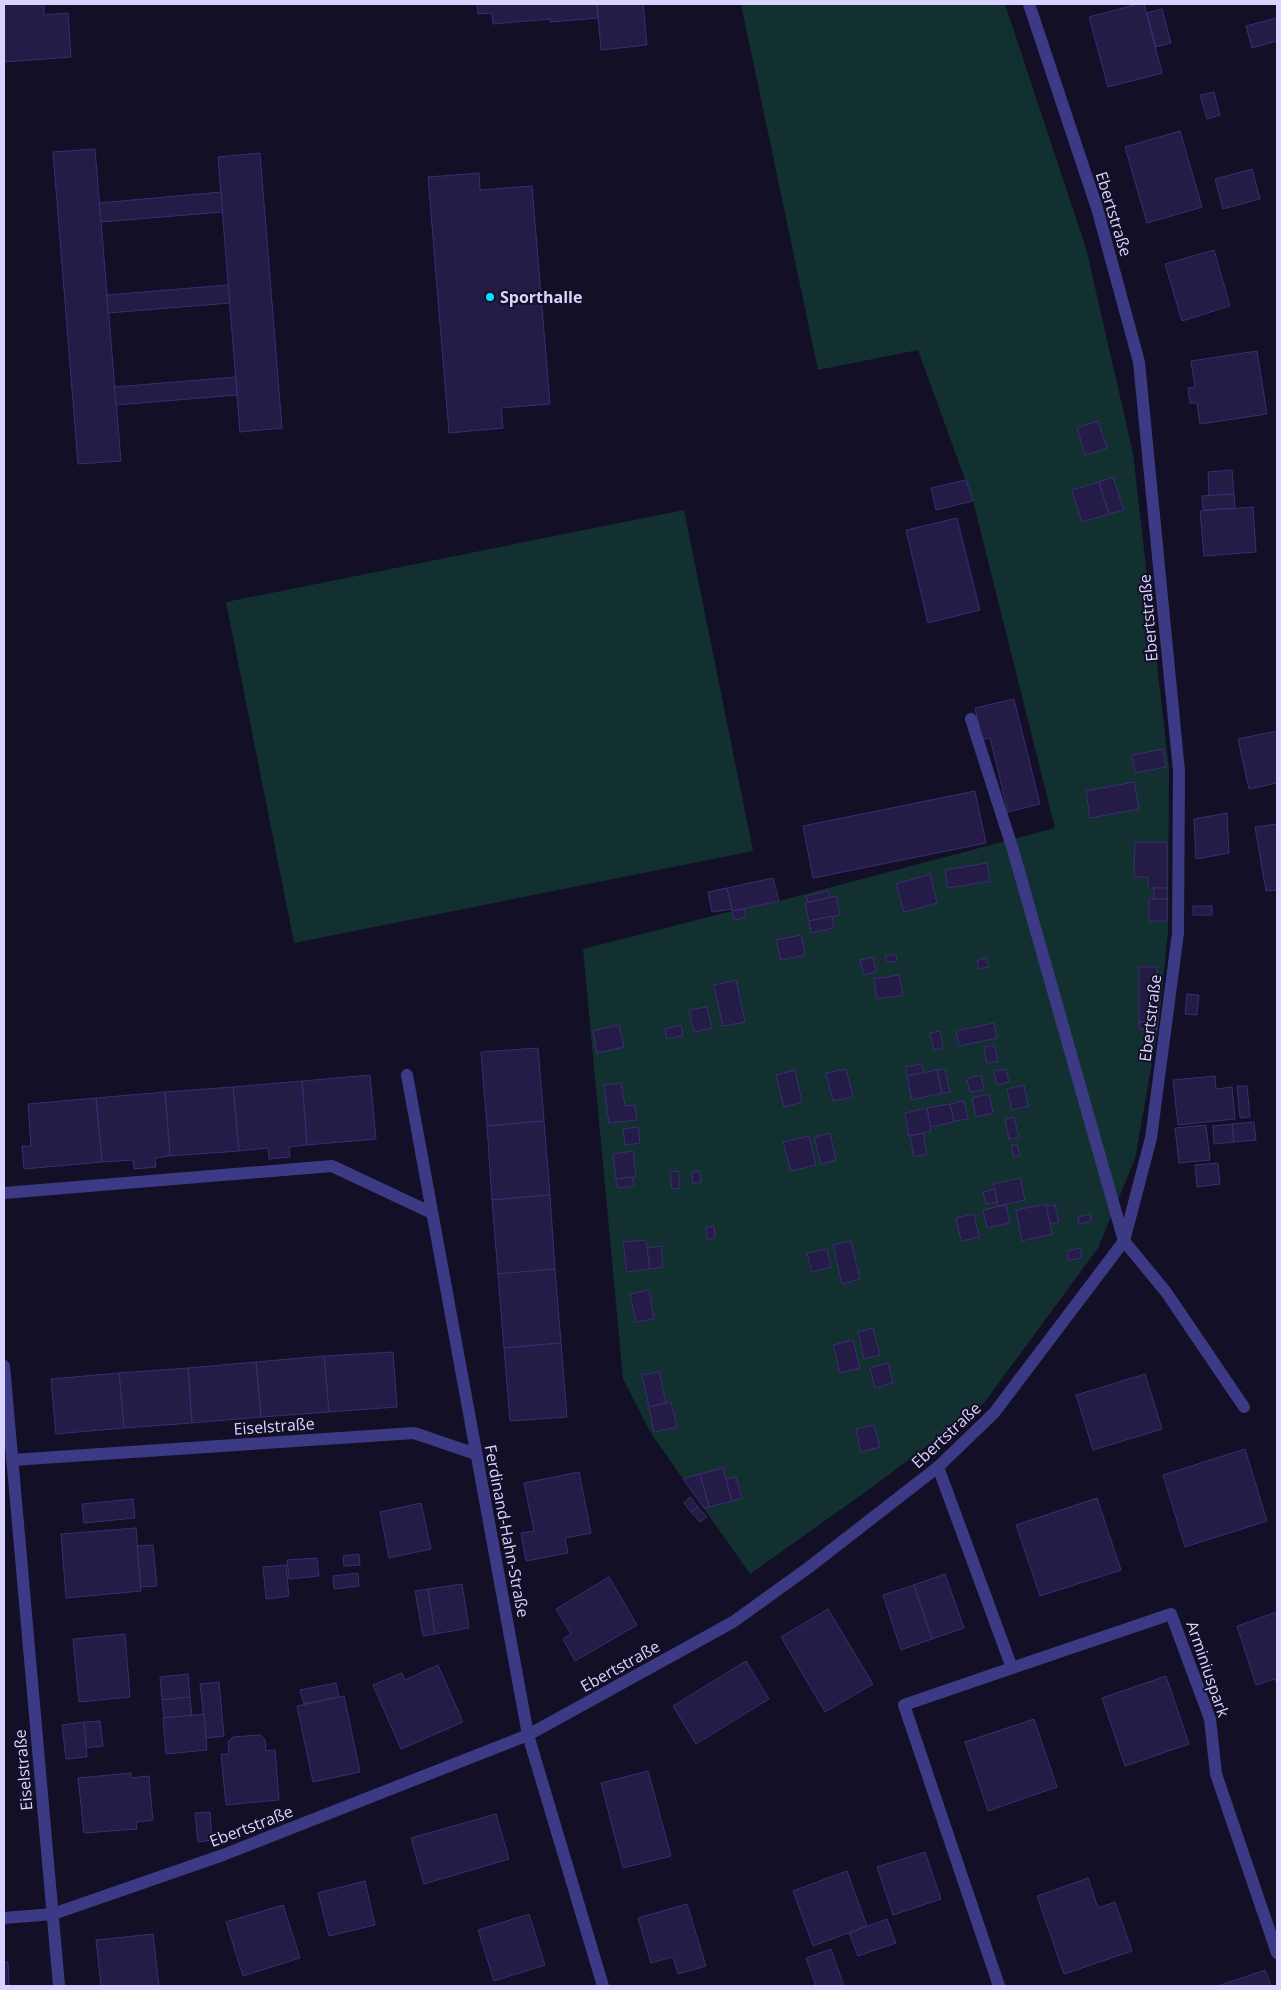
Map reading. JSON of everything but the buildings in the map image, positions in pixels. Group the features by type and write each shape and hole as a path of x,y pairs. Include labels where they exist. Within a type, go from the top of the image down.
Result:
{"street":[{"name":"Ebertstraße","path":"4,1918 53,1914 223,1855 528,1735 732,1622 808,1568 938,1467 994,1413 1124,1241 1151,1138 1178,933 1178,771 1139,362 1097,208 1029,4"},
{"path":"971,719 1013,850 1124,1241 1166,1292 1244,1407"},
{"name":"Ferdinand-Hahn-Straße","path":"408,1075 528,1735 603,1986"},
{"path":"4,1193 332,1166 432,1213"},
{"name":"Eiselstraße","path":"4,1366 59,1986"},
{"name":"Eiselstraße","path":"12,1460 414,1433 476,1454"},
{"path":"938,1467 1012,1668"},
{"name":"Arminiuspark","path":"999,1986 904,1706 1171,1614 1210,1719 1216,1774 1277,1953"}],"green space":[{"path":"741,4 1005,4 1086,248 1133,453 1169,769 1168,933 1158,1029 1135,1159 1098,1248 984,1403 867,1491 750,1574 652,1435 623,1379 583,949 779,901 1055,828 973,501 918,350 818,370"},
{"path":"684,510 753,851 294,943 226,602"}],"place":[{"name":"Sporthalle","path":"490,297"}]}
